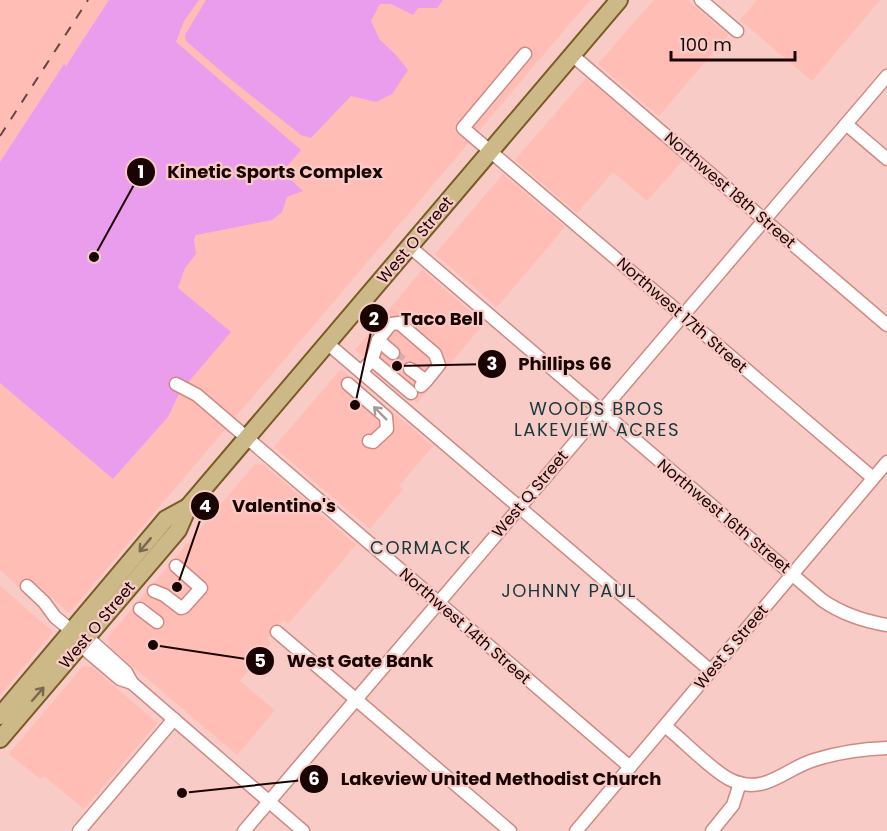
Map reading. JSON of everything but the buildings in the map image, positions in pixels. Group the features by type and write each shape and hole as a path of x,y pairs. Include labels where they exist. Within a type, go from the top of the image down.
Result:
{"main road":[{"name":"West O Street","path":"0,716 80,638 178,531 188,507 619,0"},
{"name":"West O Street","path":"0,739 80,638"}],"street":[{"path":"701,0 737,31"},
{"name":"Northwest 17th Street","path":"525,54 463,128 873,478"},
{"name":"Northwest 18th Street","path":"572,55 887,324"},
{"name":"West Q Street","path":"244,831 887,76"},
{"path":"846,124 887,159"},
{"name":"Northwest 16th Street","path":"409,246 822,600 840,612 862,620 887,625"},
{"path":"361,372 391,324 399,323 435,354 439,365 401,405"},
{"path":"327,343 711,671"},
{"path":"375,350 390,356"},
{"path":"375,350 419,387"},
{"path":"407,371 419,387"},
{"name":"Northwest 14th Street","path":"176,384 197,395 630,767"},
{"path":"348,384 386,417 387,429 373,442 369,441"},
{"name":"West S Street","path":"576,831 887,462"},
{"path":"154,591 164,595 181,608 201,588 176,566"},
{"path":"27,586 44,602 55,617 126,672 132,683 303,831"},
{"path":"140,609 157,622"},
{"path":"276,632 510,831"},
{"path":"80,831 174,719"},
{"path":"665,726 722,774 740,783 767,784 812,760 854,750 887,748"},
{"path":"712,831 729,811 740,783"}],"shaded area":[{"path":"0,0 590,0 69,613 36,584 27,594 0,570 0,383 113,479 168,417 180,392 178,288 200,225 0,162"},
{"path":"109,0 199,0 184,21 176,42 301,150 285,169 290,179 303,191 287,197 282,212 272,220 196,235 194,240 196,254 185,268 178,288 231,332 180,392 168,417 113,479 0,383 0,162"},
{"path":"206,0 443,0 437,8 418,8 413,15 391,4 380,4 371,21 380,40 408,70 392,94 376,102 351,96 311,138 301,135 186,41 185,35"},
{"path":"654,0 687,0 728,35 659,116 598,64"},
{"path":"757,0 880,0 812,81 740,20"},
{"path":"586,78 683,160 647,201 613,172 577,213 515,160"},
{"path":"503,174 565,227 497,307 435,254"},
{"path":"422,270 484,323 417,403 355,350"},
{"path":"341,369 433,446 399,486 403,489 370,529 274,447"},
{"path":"255,464 264,465 356,545 288,624 283,620 267,639 271,644 240,681 275,710 237,755 111,648 107,638"},
{"path":"0,586 53,632 0,695"},
{"path":"83,666 92,667 157,723 84,809 44,776 40,779 9,754"}],"tunnel":[{"path":"393,353 410,369"}],"railway":[{"path":"0,136 88,0"}],"place":[{"name":"Kinetic Sports Complex","path":"94,257"},
{"name":"Phillips 66","path":"397,366"},
{"name":"Taco Bell","path":"355,405"},
{"name":"Valentino's","path":"177,587"},
{"name":"West Gate Bank","path":"153,645"},
{"name":"Lakeview United Methodist Church","path":"182,793"}],"district":[{"name":"WOODS BROS LAKEVIEW ACRES","path":"597,418"},
{"name":"CORMACK","path":"421,547"},
{"name":"JOHNNY PAUL","path":"569,590"}]}
